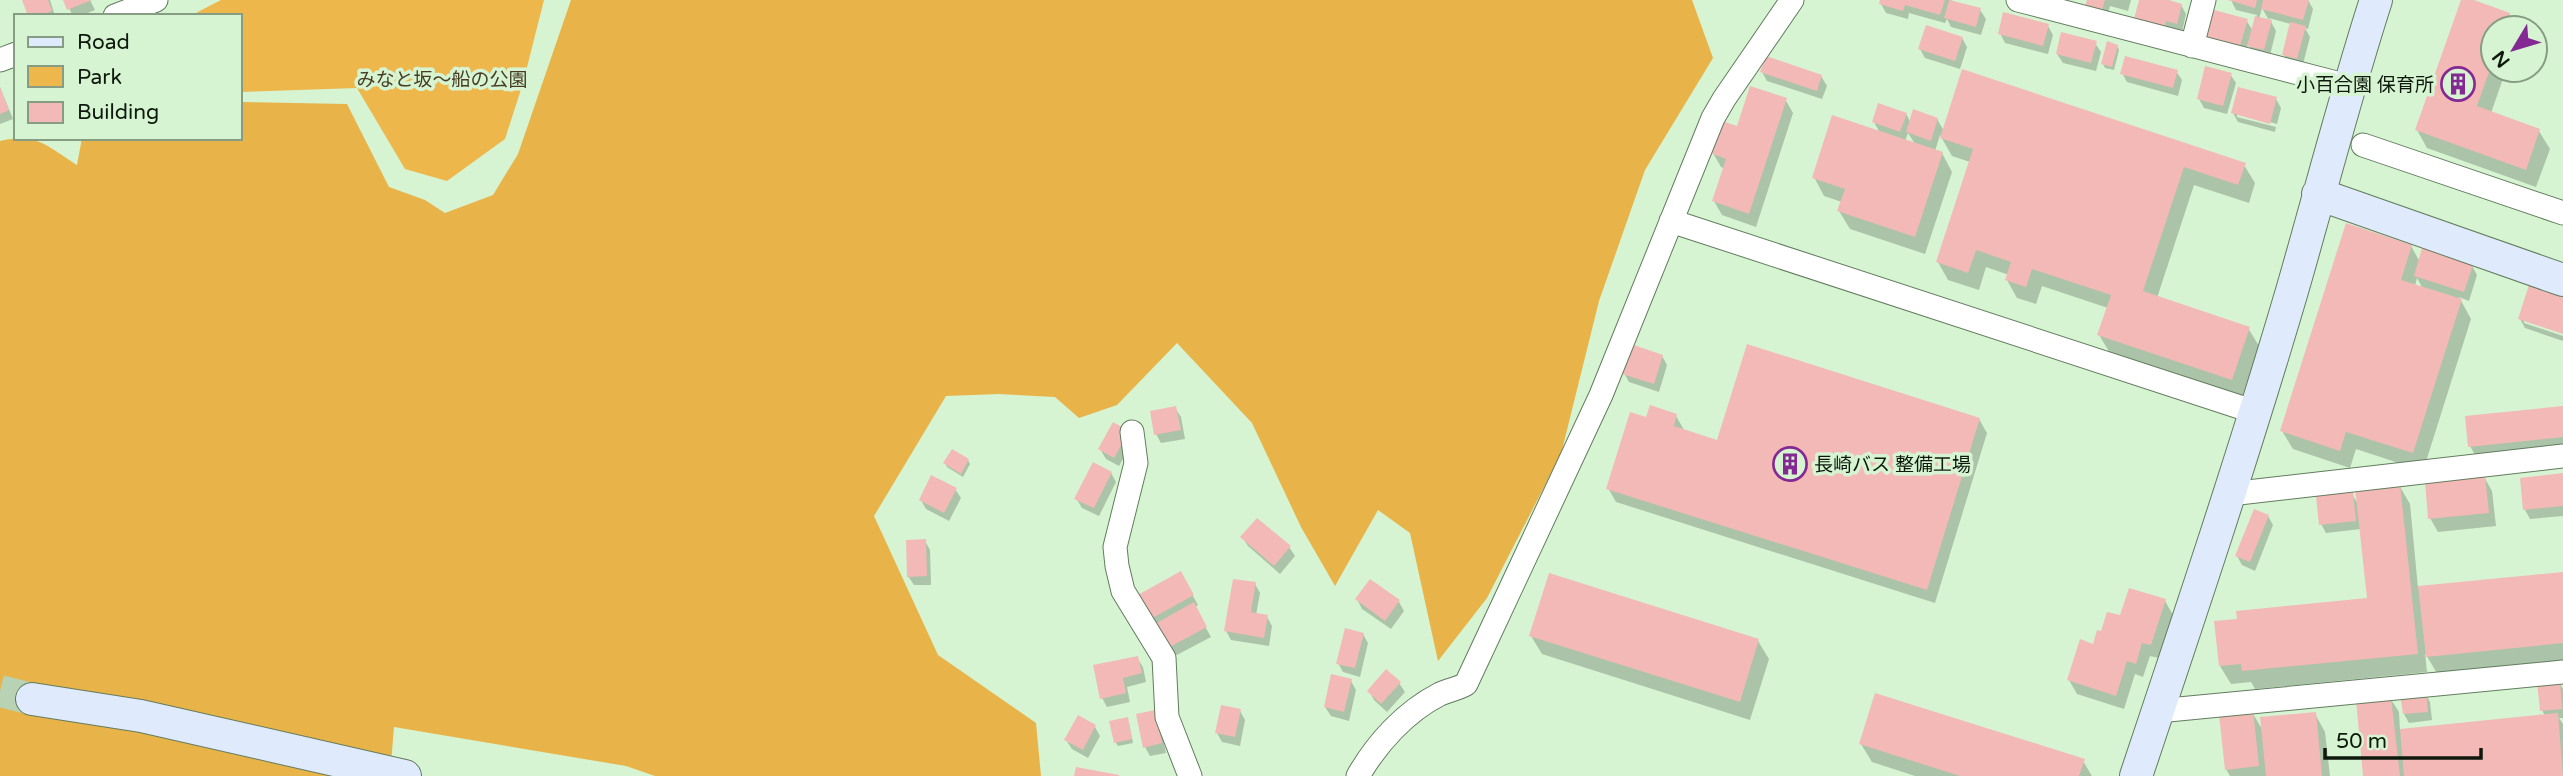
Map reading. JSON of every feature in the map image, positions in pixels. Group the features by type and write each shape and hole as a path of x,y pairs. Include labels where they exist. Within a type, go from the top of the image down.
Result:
{"street":[{"path":"118,10 156,0"},
{"path":"1358,776 1382,740 1400,723 1442,693 1456,690 1466,684 1601,395 1713,118 1792,0"},
{"path":"2018,0 2348,86"},
{"path":"2192,46 2204,0"},
{"path":"2136,776 2230,494 2348,86 2376,0"},
{"path":"2364,145 2563,213"},
{"path":"2318,194 2563,280"},
{"path":"1671,221 2255,412"},
{"path":"1132,432 1136,463 1115,547 1117,566 1123,591 1164,658 1167,717 1190,776"},
{"path":"2230,494 2563,456"},
{"path":"2158,711 2563,672"},
{"path":"32,699 141,716 405,776"}],"green space":[{"name":"みなと坂〜船の公園","path":"221,0 544,0 523,83 505,139 447,181 405,169 357,88 242,92 242,14 194,14"}],"shaded area":[{"path":"571,0 1692,0 1713,58 1645,170 1599,301 1561,454 1487,598 1438,661 1410,533 1378,510 1335,586 1301,527 1252,423 1177,343 1117,405 1079,418 1055,397 999,394 946,396 874,516 938,655 1036,723 1041,776 655,776 626,766 394,727 390,776 0,776 0,141 14,139 41,142 77,165 82,140 242,140 242,102 347,104 389,187 425,200 445,213 493,195 518,154"}],"building":[{"path":"22,0 48,0 52,11 27,14"},
{"path":"63,0 92,0 67,10"},
{"path":"1880,0 1945,0 1940,15 1905,5 1903,11 1879,4"},
{"path":"1949,0 1981,8 1976,27 1944,18"},
{"path":"2087,0 2105,0 2102,10 2085,6"},
{"path":"2139,0 2169,0 2182,4 2177,24 2166,21 2165,27 2134,19"},
{"path":"2228,0 2257,0 2255,8"},
{"path":"2263,0 2309,0 2303,20 2261,9"},
{"name":"小百合園 保育所","path":"2461,0 2474,0 2510,13 2479,14 2479,84 2485,84 2477,106 2540,129 2526,170 2415,130"},
{"path":"2214,10 2248,19 2240,46 2207,37"},
{"path":"2003,12 2049,24 2043,46 1998,34"},
{"path":"2255,16 2272,20 2264,50 2247,46"},
{"path":"2290,22 2306,26 2297,59 2282,55"},
{"path":"1926,25 1963,37 1955,61 1918,49"},
{"path":"2061,32 2097,41 2091,63 2056,54"},
{"path":"2107,41 2118,45 2112,67 2101,64"},
{"path":"1766,56 1822,75 1817,91 1760,72"},
{"path":"2125,56 2178,70 2173,88 2120,74"},
{"path":"2205,66 2232,73 2223,106 2197,99"},
{"path":"1962,69 2246,163 2238,185 2184,167 2143,291 2250,327 2232,380 2097,335 2111,295 2032,269 2026,287 2005,280 2011,262 1976,250 1968,273 1936,262 1973,149 1940,138"},
{"path":"1750,86 1787,98 1749,214 1712,201 1726,159 1711,153 1722,121 1737,126"},
{"path":"0,87 9,110 0,114"},
{"path":"2238,87 2277,97 2270,124 2231,113"},
{"path":"1878,103 1907,113 1900,132 1872,122"},
{"path":"1913,109 1938,118 1931,141 1906,132"},
{"path":"1832,115 1943,152 1915,237 1837,211 1845,189 1812,178"},
{"path":"2346,223 2412,245 2401,280 2462,299 2413,453 2346,432 2340,451 2280,431"},
{"path":"2422,248 2473,265 2464,292 2414,276"},
{"path":"2529,285 2563,296 2563,334 2518,319"},
{"path":"1631,344 1663,355 1654,384 1622,374"},
{"name":"長崎バス 整備工場","path":"1747,344 1980,418 1927,590 1606,489 1630,412 1646,417 1650,405 1677,414 1674,426 1717,440"},
{"path":"1176,406 1181,430 1154,435 1150,411"},
{"path":"2563,406 2563,437 2468,447 2465,416"},
{"path":"1113,422 1129,431 1114,458 1098,449"},
{"path":"952,449 969,459 961,474 943,463"},
{"path":"1093,462 1112,472 1094,508 1074,499"},
{"path":"2563,473 2563,506 2523,510 2520,478"},
{"path":"931,475 957,488 944,513 919,500"},
{"path":"2485,475 2489,513 2428,519 2425,481"},
{"path":"2400,484 2418,654 2242,671 2241,664 2219,666 2214,621 2237,619 2236,611 2367,598 2355,488"},
{"path":"2353,492 2356,521 2319,525 2316,496"},
{"path":"2254,509 2269,515 2250,562 2235,556"},
{"path":"1257,518 1291,546 1274,566 1240,537"},
{"path":"926,539 927,576 907,577 906,540"},
{"path":"1181,571 1194,595 1149,620 1136,596"},
{"path":"2563,572 2563,643 2426,657 2418,586"},
{"path":"1549,573 1759,639 1740,702 1529,636"},
{"path":"1233,579 1256,582 1251,612 1268,615 1264,638 1224,631"},
{"path":"1370,579 1400,600 1385,621 1355,599"},
{"path":"2129,588 2166,599 2151,645 2142,643 2136,664 2127,661 2116,696 2067,680 2080,639 2093,644 2097,630 2101,631 2107,612 2120,615"},
{"path":"1194,602 1207,627 1166,649 1153,625"},
{"path":"1345,628 1364,633 1355,668 1336,664"},
{"path":"1138,656 1142,673 1123,678 1126,693 1100,699 1093,665"},
{"path":"1386,669 1401,682 1381,704 1367,691"},
{"path":"1331,674 1352,679 1344,712 1324,707"},
{"path":"2560,680 2562,709 2540,711 2537,682"},
{"path":"2426,691 2428,712 2403,714 2400,694"},
{"path":"1875,693 2085,759 2079,776 1960,776 1859,744"},
{"path":"2391,697 2400,776 2363,776 2356,700"},
{"path":"1221,705 1241,709 1235,737 1215,733"},
{"path":"1155,710 1162,743 1143,748 1136,714"},
{"path":"2253,710 2259,766 2225,770 2219,714"},
{"path":"2316,712 2322,776 2266,776 2260,717"},
{"path":"2558,713 2563,776 2404,776 2400,729"},
{"path":"1078,715 1096,725 1083,750 1064,740"},
{"path":"1128,717 1132,739 1114,743 1109,721"},
{"path":"1076,767 1119,775 1119,776 1074,776"}],"tunnel":[{"path":"0,691 32,699"}],"place":[{"name":"小百合園 保育所","path":"2458,84"},
{"name":"長崎バス 整備工場","path":"1790,464"}]}
